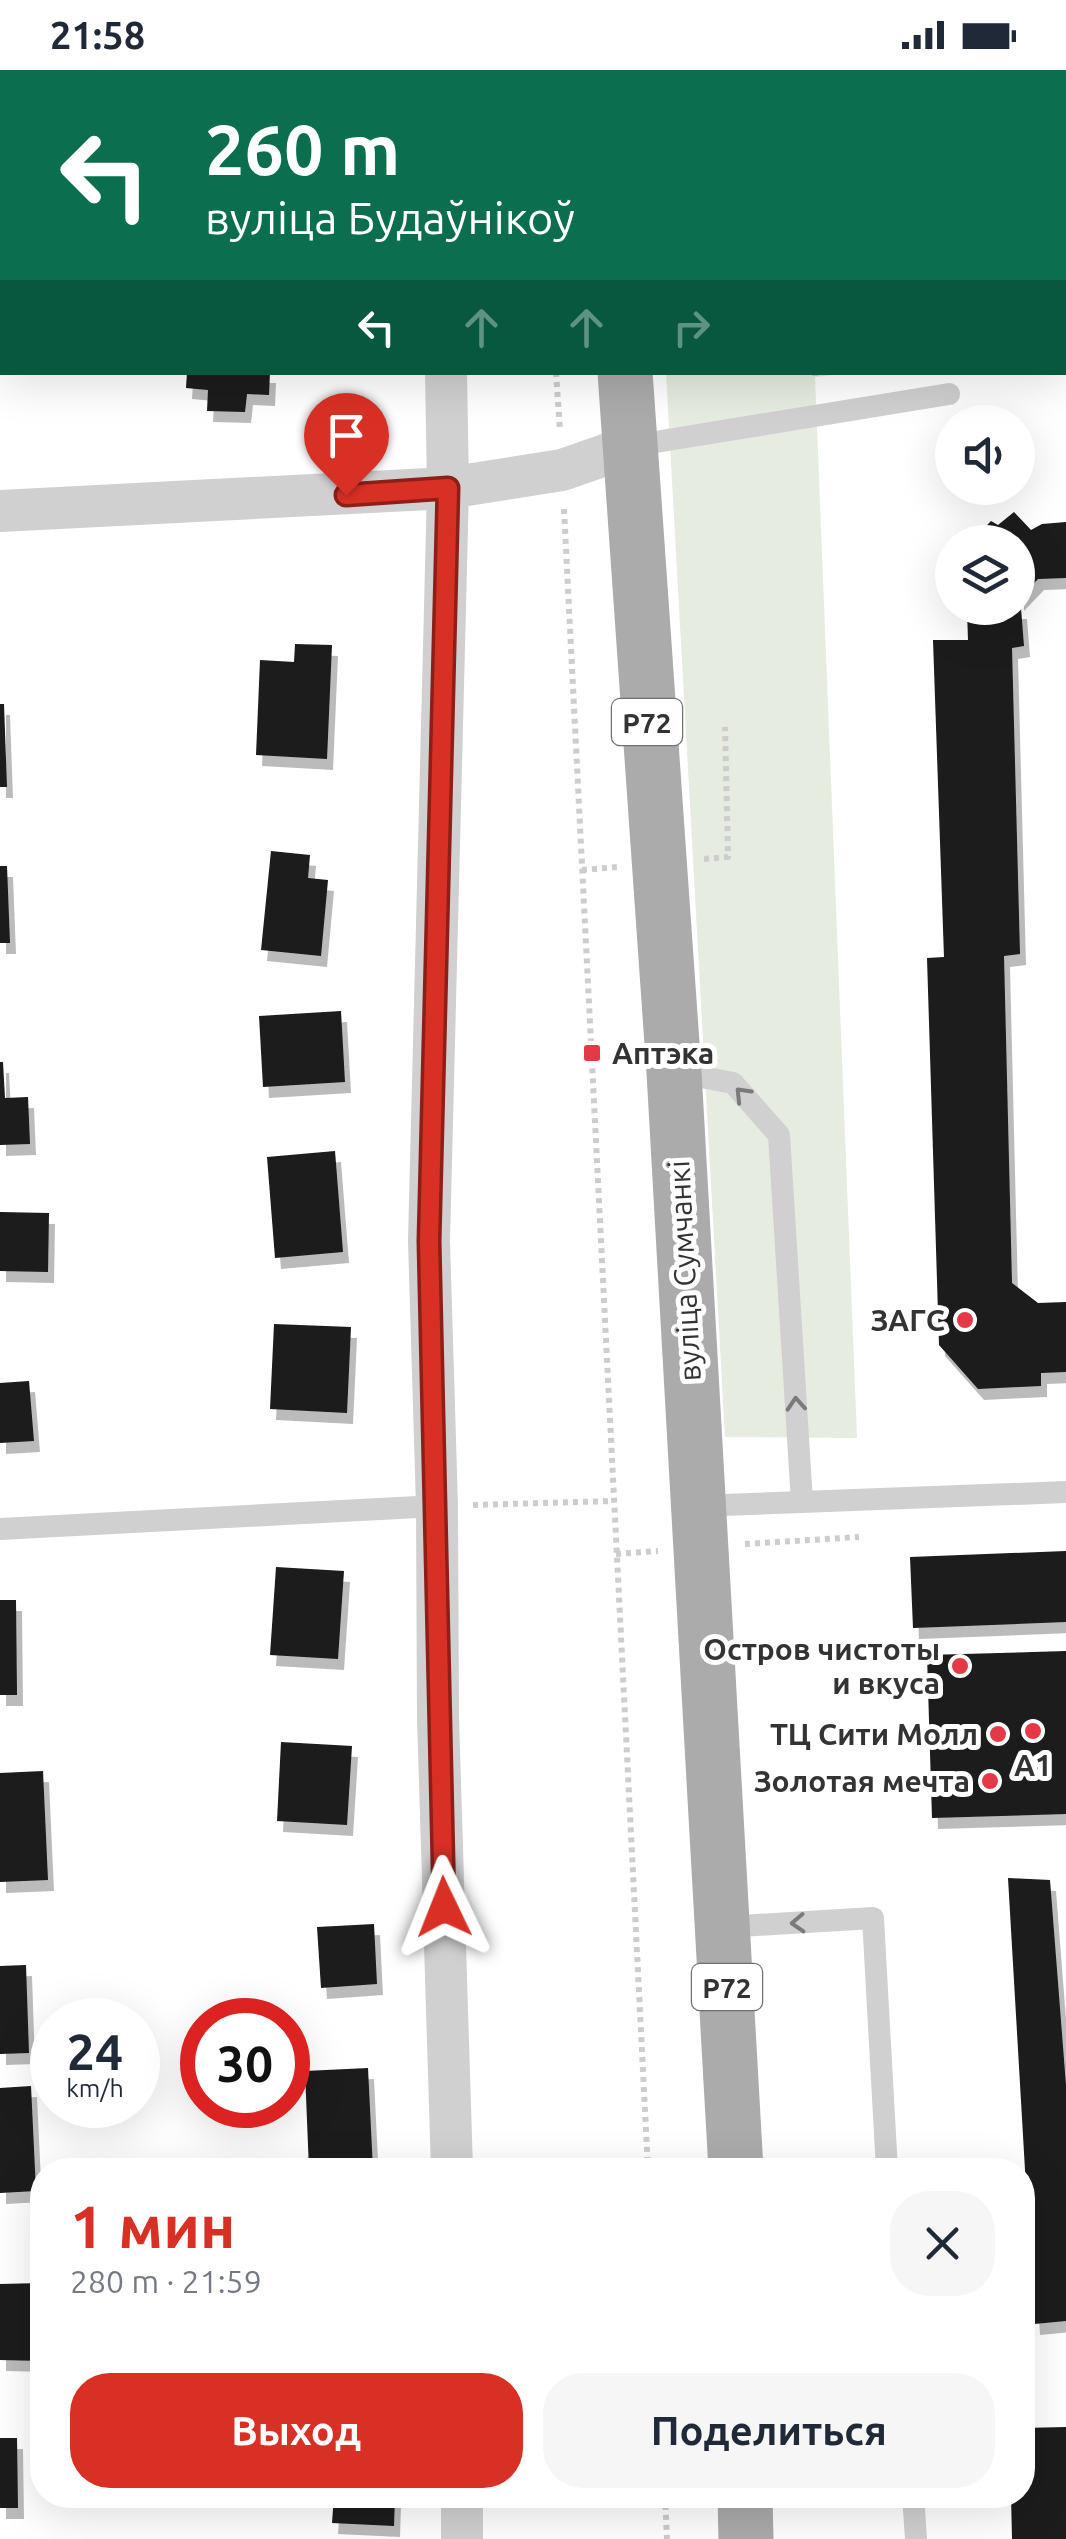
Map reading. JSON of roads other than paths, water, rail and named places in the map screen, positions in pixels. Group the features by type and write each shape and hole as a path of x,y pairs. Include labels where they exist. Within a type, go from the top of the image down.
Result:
{"main road":[{"name":"вуліца Сумчанкі","path":"625,375 674,1072 735,2158"},
{"path":"745,2508 746,2539"}],"street":[{"path":"446,375 448,488 429,1241 452,2158"},
{"path":"0,511 448,488 562,470 628,447"},
{"path":"462,2508 462,2539"}],"lane":[{"path":"628,447 948,394"},
{"path":"674,1072 733,1083 779,1135 802,1502"},
{"path":"697,1506 1066,1492"},
{"path":"0,1529 437,1506"},
{"path":"724,1927 872,1918 887,2158"},
{"path":"914,2508 916,2539"}],"place":[{"name":"Аптэка","path":"592,1053"},
{"name":"ЗАГС","path":"965,1320"},
{"name":"Остров чистоты и вкуса","path":"960,1666"},
{"name":"A1","path":"1033,1731"},
{"name":"ТЦ Сити Молл","path":"998,1734"},
{"name":"Золотая мечта","path":"990,1781"}]}
